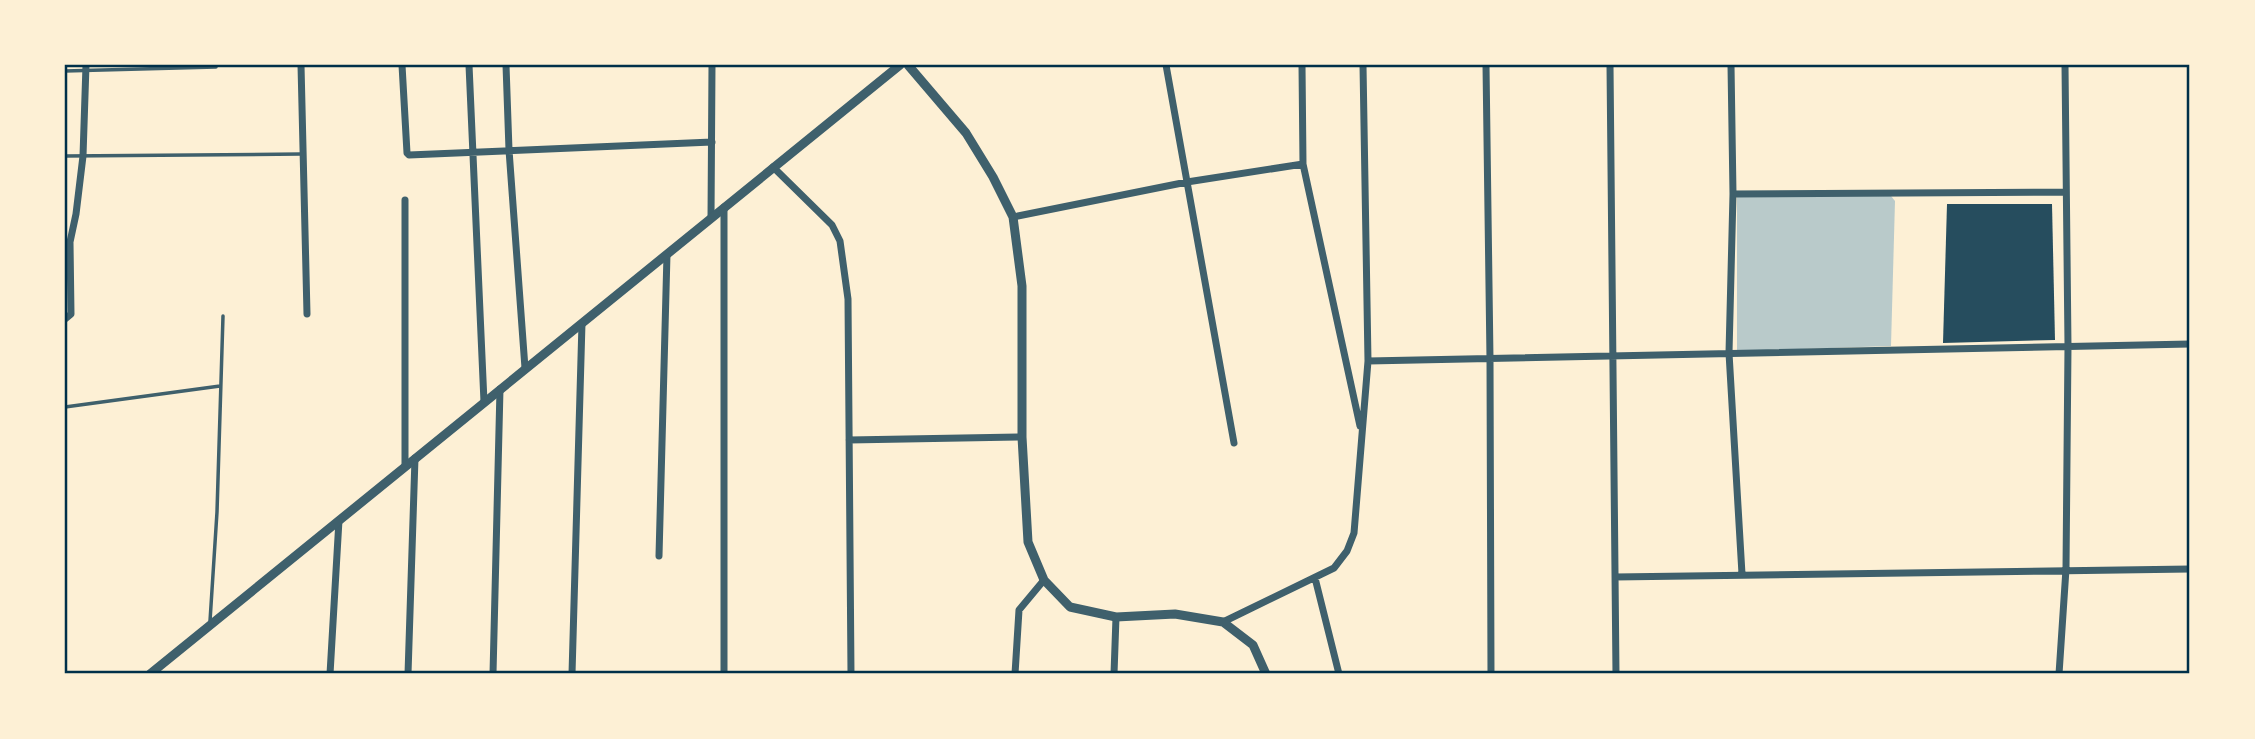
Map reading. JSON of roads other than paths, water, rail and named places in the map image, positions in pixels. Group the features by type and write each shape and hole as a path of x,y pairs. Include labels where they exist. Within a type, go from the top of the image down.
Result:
{"street":[{"path":"301,65 307,314"},
{"path":"401,65 409,155 712,142"},
{"path":"469,65 484,402"},
{"path":"506,65 524,369"},
{"path":"711,218 712,65"},
{"path":"150,674 900,65"},
{"path":"908,65 966,132 1013,217 1022,286 1022,437 1028,542 1044,580 1070,607 1116,617 1175,614 1223,622 1253,645 1266,674"},
{"path":"1166,65 1234,443"},
{"path":"1302,65 1303,164 1362,436"},
{"path":"1223,622 1290,587 1334,568 1347,551 1354,533 1368,361 1363,65"},
{"path":"1486,65 1490,674"},
{"path":"1610,65 1616,674"},
{"path":"1731,65 1729,353 1742,574"},
{"path":"2059,674 2066,569 2068,346 2065,65"},
{"path":"65,320 71,314 70,242 83,156 86,67"},
{"path":"1013,217 1187,182 1303,164"},
{"path":"774,167 832,225 840,241 848,299 851,674"},
{"path":"1732,194 2066,192"},
{"path":"405,200 405,466"},
{"path":"723,674 724,207"},
{"path":"659,556 667,254"},
{"path":"572,674 582,323"},
{"path":"1368,361 2190,344"},
{"path":"493,674 500,389"},
{"path":"849,440 1022,437"},
{"path":"408,674 415,458"},
{"path":"330,674 339,520"},
{"path":"1615,577 2190,569"},
{"path":"1315,578 1339,674"},
{"path":"1015,674 1020,610 1044,580"},
{"path":"1114,674 1116,617"}],"lane":[{"path":"65,71 86,67 216,67"},
{"path":"65,156 303,154"},
{"path":"210,625 217,512 223,316"},
{"path":"65,407 220,386"}]}
